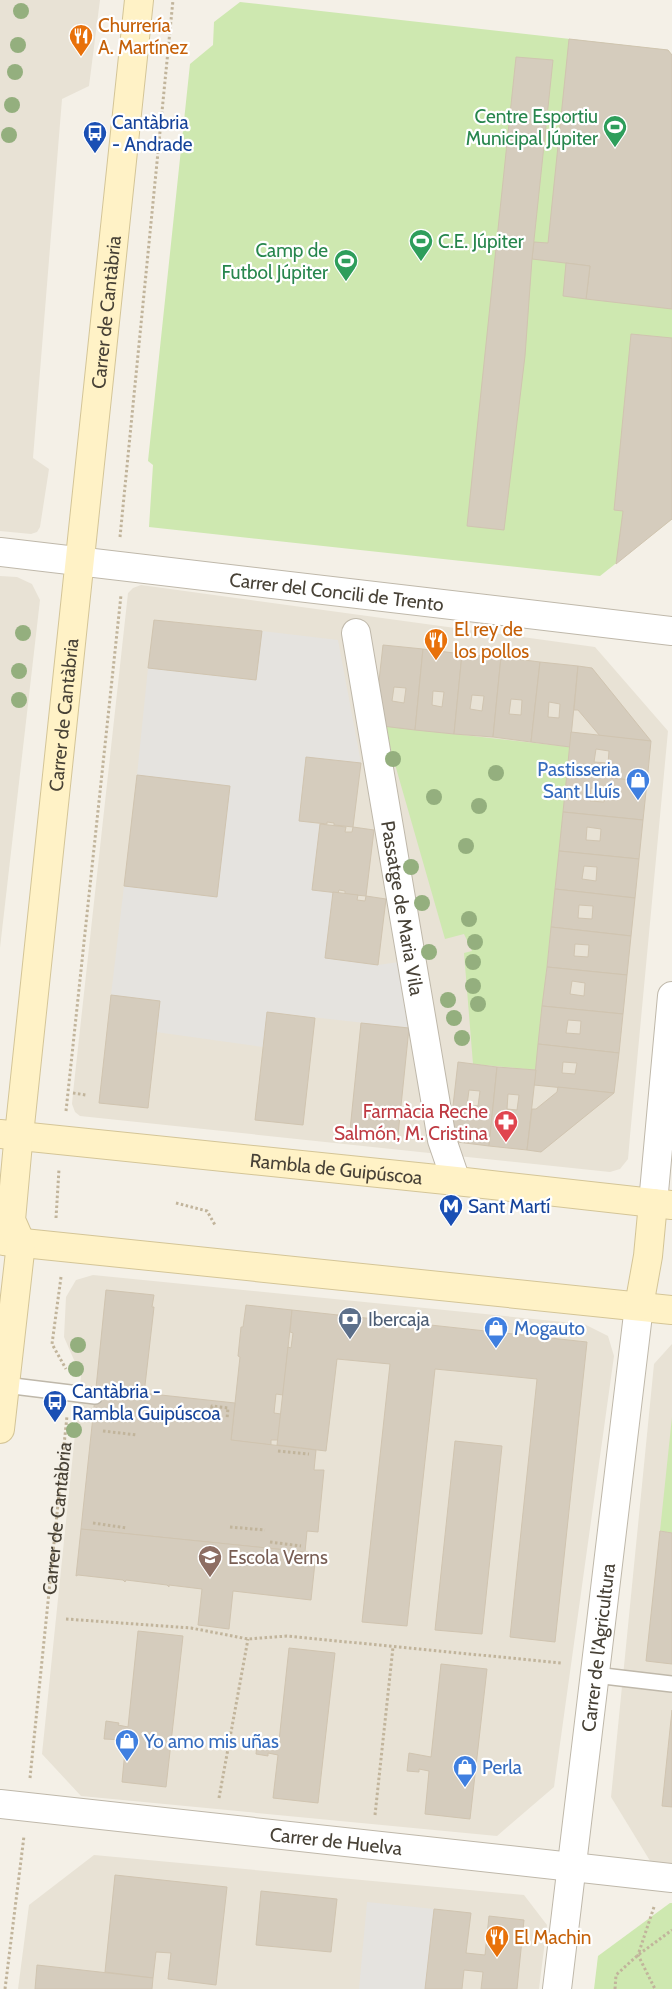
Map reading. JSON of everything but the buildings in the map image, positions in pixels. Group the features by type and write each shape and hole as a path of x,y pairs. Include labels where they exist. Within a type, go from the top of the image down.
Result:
{"street":[{"name":"Carrer de Cantàbria","path":"0,1429 5,1386 12,1220 10,1135 80,560 139,0"},
{"name":"Carrer del Concili de Trento","path":"0,552 672,631"},
{"name":"Passatge de Maria Vila","path":"356,633 442,1140 456,1181"},
{"path":"639,1306 648,1256 662,1204 672,996"},
{"name":"Rambla de Guipúscoa","path":"10,1135 662,1204"},
{"path":"11,1242 672,1310"},
{"name":"Carrer de l'Agricultura","path":"557,1989 639,1306"},
{"name":"Carrer de Huelva","path":"0,1804 672,1878"}],"lane":[{"path":"5,1386 95,1396"},
{"path":"595,1675 672,1684"}],"path":[{"name":"Carrer de Cantàbria","path":"120,545 120,525 173,0"},
{"path":"67,1102 121,598 120,590"},
{"path":"73,1093 86,1095"},
{"path":"56,1220 59,1165"},
{"path":"176,1203 207,1211 215,1225"},
{"name":"Carrer de Cantàbria","path":"32,1760 71,1379 52,1344 61,1281"},
{"path":"214,1419 210,1419 212,1406 228,1408 227,1419"},
{"path":"103,1431 137,1435"},
{"path":"278,1451 310,1454"},
{"path":"93,1523 127,1528"},
{"path":"230,1527 265,1530"},
{"path":"270,1542 302,1546"},
{"path":"66,1619 191,1628 248,1639 287,1636 561,1664"},
{"path":"219,1800 248,1639"},
{"path":"375,1815 393,1647"},
{"path":"5,1989 15,1902"},
{"path":"654,1907 638,1955 655,1989"},
{"path":"615,1989 616,1975 638,1955 672,1930"}],"shaded area":[{"path":"0,0 100,0 89,86 62,99 33,458 49,469 40,527 37,532 31,534 0,531"},
{"path":"0,576 17,577 32,584 40,600 0,948"},
{"path":"141,585 595,647 668,731 628,1159 620,1169 610,1172 80,1116 75,1112 72,1104 73,1093 128,593 133,588"},
{"path":"262,631 338,640 361,763 306,757 299,821 320,824 312,890 333,892 325,958 378,965 399,962 409,1028 267,1012 263,1047 156,1032 160,1001 111,995 124,886 217,897 229,786 137,775 148,668 256,680"},
{"path":"93,1275 584,1324 608,1336 614,1356 554,1787 497,1836 81,1796 42,1754 81,1376 64,1337 66,1297 76,1280"},
{"path":"672,1344 672,1871 655,1869 611,1797 654,1364"},
{"path":"94,1855 524,1895 547,1925 539,1989 18,1989 29,1905"},
{"path":"367,1902 434,1909 425,1989 359,1989"}],"green space":[{"name":"C.E. Júpiter","path":"240,2 668,50 672,55 672,519 600,576 149,527 153,465 148,461 190,64 213,45 214,22"},
{"path":"384,726 570,747 536,1070 473,1064 464,953 472,951 464,934 445,939"},
{"path":"672,1417 672,1533 660,1531"},
{"path":"672,1903 672,1989 594,1989 598,1956"}],"place":[{"name":"Churrería A. Martínez","path":"81,57"},
{"name":"Centre Esportiu Municipal Júpiter","path":"615,148"},
{"name":"Cantàbria - Andrade","path":"95,154"},
{"name":"C.E. Júpiter","path":"421,262"},
{"name":"Camp de Futbol Júpiter","path":"346,282"},
{"name":"El rey de los pollos","path":"436,661"},
{"name":"Pastisseria Sant Lluís","path":"638,801"},
{"name":"Farmàcia Reche Salmón, M. Cristina","path":"506,1143"},
{"name":"Sant Martí","path":"451,1227"},
{"name":"Ibercaja","path":"350,1340"},
{"name":"Mogauto","path":"496,1349"},
{"name":"Cantàbria - Rambla Guipúscoa","path":"55,1423"},
{"name":"Escola Verns","path":"210,1578"},
{"name":"Yo amo mis uñas","path":"127,1762"},
{"name":"Perla","path":"465,1788"},
{"name":"El Machin","path":"497,1958"}]}
